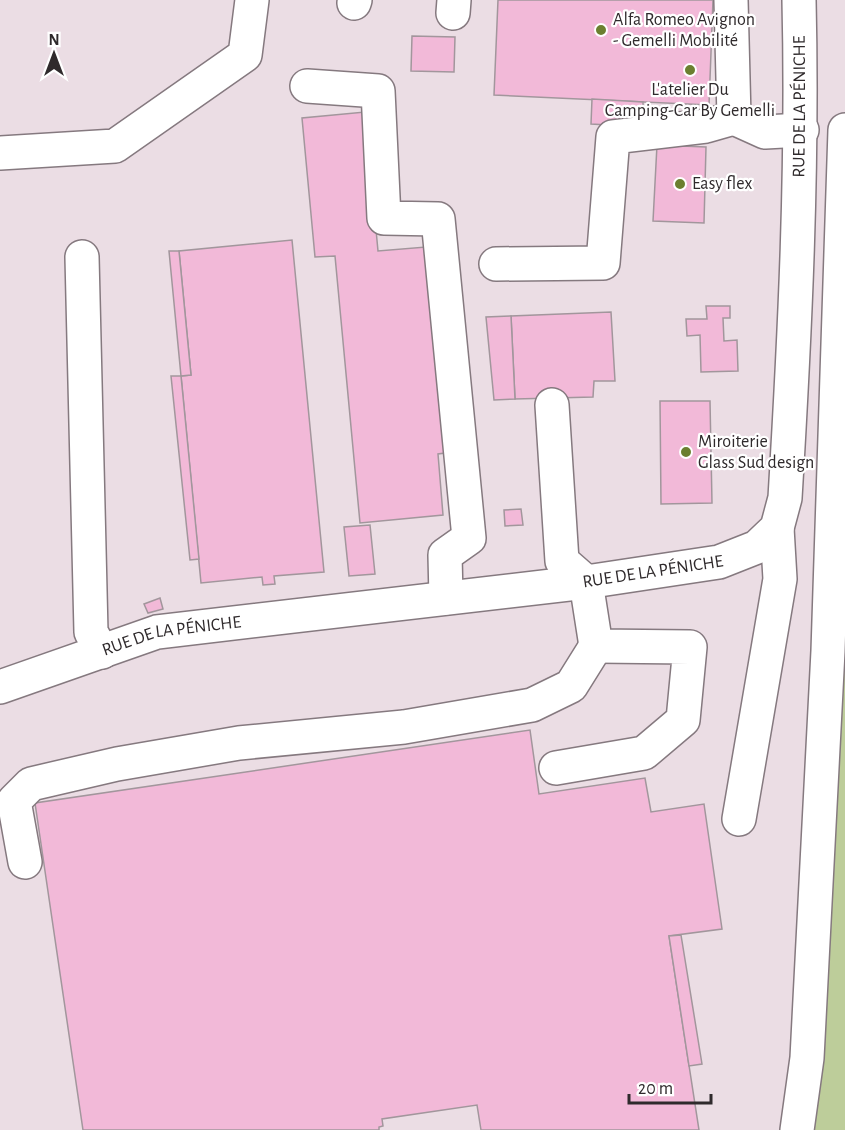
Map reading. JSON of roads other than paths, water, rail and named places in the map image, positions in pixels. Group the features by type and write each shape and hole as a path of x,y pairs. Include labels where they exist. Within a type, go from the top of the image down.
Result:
{"main road":[{"path":"0,153 116,146 245,56 252,0"},
{"path":"731,0 734,118"},
{"name":"RUE DE LA PÉNICHE","path":"0,687 157,632 586,582 719,562 757,547 777,528 785,498 796,304 802,130 800,0"},
{"path":"307,87 378,91 384,218 438,219 469,538 445,555 446,598"},
{"path":"496,264 603,263 613,137 706,126 734,118 765,132 802,130"},
{"path":"797,1130 807,1058 828,651 845,130"},
{"path":"82,257 91,632 102,652"},
{"path":"26,862 14,801 31,784 117,764 239,743 404,727 532,705 571,686 596,646 586,582 562,561 552,405"},
{"path":"740,819 780,579 777,528"},
{"path":"556,768 644,753 683,720 690,647 596,646"}],"place":[{"name":"Alfa Romeo Avignon - Gemelli Mobilité","path":"601,30"},
{"name":"L'atelier Du Camping-Car By Gemelli","path":"690,70"},
{"name":"Easy flex","path":"680,184"},
{"name":"Miroiterie Glass Sud design","path":"686,452"}]}
